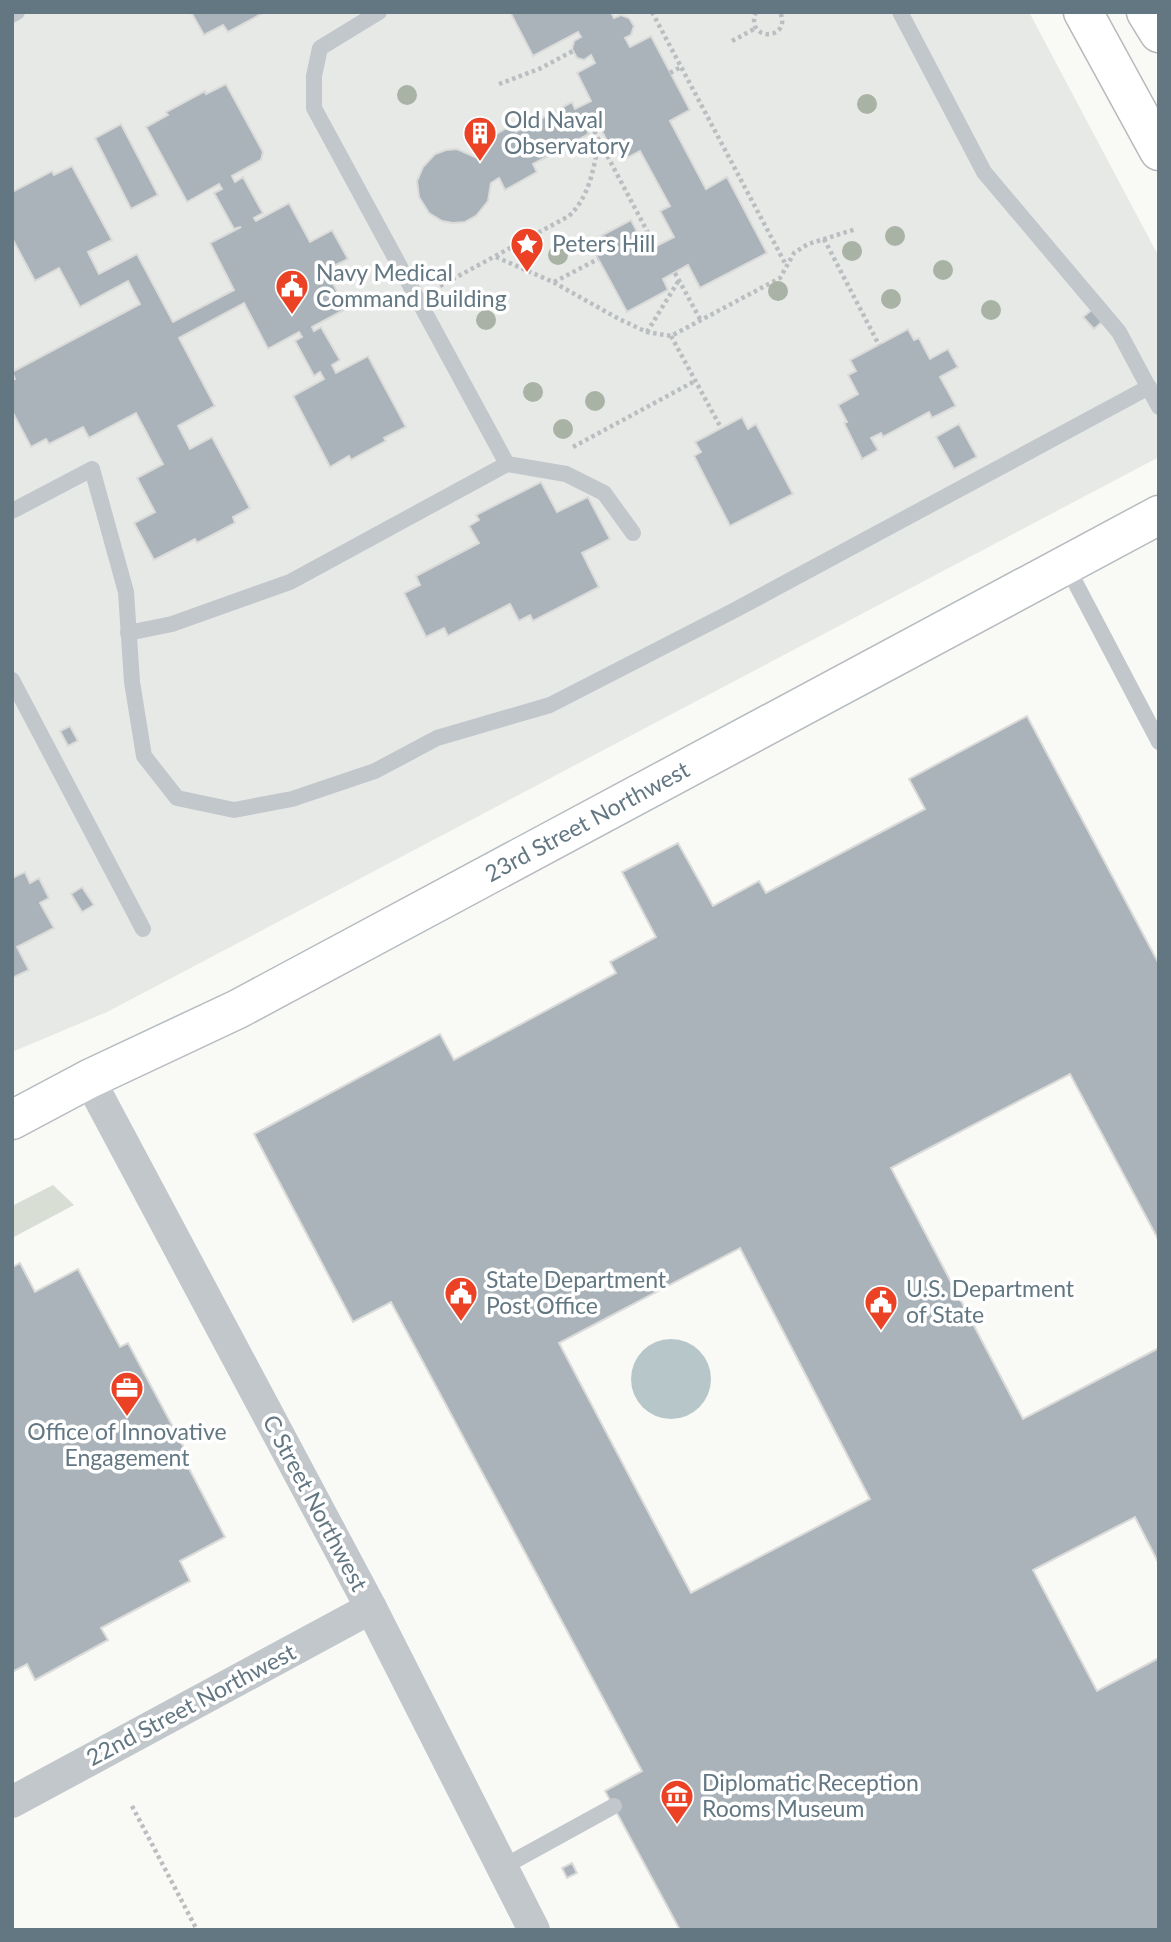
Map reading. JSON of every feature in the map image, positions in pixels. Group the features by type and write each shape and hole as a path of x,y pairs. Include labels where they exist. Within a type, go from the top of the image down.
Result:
{"main road":[{"path":"1146,12 1159,33"},
{"path":"1087,17 1159,151"},
{"name":"23rd Street Northwest","path":"12,1120 89,1079 239,1009 1159,515"}],"street":[{"name":"C Street Northwest","path":"89,1079 371,1608 534,1930"},
{"name":"22nd Street Northwest","path":"12,1802 371,1608"}],"lane":[{"path":"12,15 18,12"},
{"path":"379,12 320,48 314,76 314,108 507,464"},
{"path":"900,12 984,172 1119,332 1159,407"},
{"path":"12,511 92,469 126,592 132,682 144,756 177,799 234,810 292,799 375,771 438,737 550,705 735,610 1149,387"},
{"path":"128,633 172,624 290,582 507,464 566,474 604,493 633,533"},
{"path":"1066,565 1159,742"},
{"path":"12,680 143,929"},
{"path":"503,1867 614,1806"}],"path":[{"path":"652,12 786,265"},
{"path":"756,12 756,28 764,34 778,31 782,23 781,13"},
{"path":"732,41 756,28"},
{"path":"499,84 539,69 573,51"},
{"path":"670,73 681,67"},
{"path":"591,125 655,246"},
{"path":"417,298 496,257 576,210 589,186 599,140"},
{"path":"496,257 553,282 619,319 647,331 671,336 780,278 793,253 808,244 856,229"},
{"path":"824,239 879,345"},
{"path":"553,282 598,259"},
{"path":"675,273 700,319"},
{"path":"647,331 679,280"},
{"path":"671,336 720,426"},
{"path":"534,468 695,381"},
{"path":"132,1806 197,1930"}],"shaded area":[{"path":"12,12 1029,12 1159,257 1159,457 107,1012 12,1052"},
{"path":"53,1185 74,1205 12,1238 12,1206"},
{"path":"671,1339 686,1342 699,1351 708,1364 711,1379 708,1394 699,1407 686,1416 671,1419 656,1416 643,1407 634,1394 631,1379 634,1364 643,1351 656,1342"}],"building":[{"path":"191,12 265,12 228,32 223,25 204,35"},
{"name":"Old Naval Observatory","path":"510,12 611,12 614,18 621,15 629,18 634,26 631,35 625,38 630,47 651,36 690,110 670,121 706,189 727,177 767,253 700,288 688,265 663,279 668,290 627,312 589,242 631,220 647,251 674,237 660,211 670,206 640,151 627,158 621,146 612,150 597,122 586,128 589,134 533,164 537,172 505,190 499,178 491,183 488,201 476,216 465,222 442,221 429,213 419,197 417,181 423,167 435,154 457,149 477,158 484,154 479,144 512,125 516,132 572,102 575,109 591,101 577,73 595,63 591,55 584,60 577,58 572,49 574,41 581,37 578,32 533,56"},
{"name":"Navy Medical Command Building","path":"226,84 263,152 261,160 232,176 235,182 243,177 263,213 254,218 256,221 289,203 310,242 332,230 348,259 326,270 346,309 312,327 314,331 321,327 340,360 332,365 336,373 368,356 406,427 351,460 349,456 330,467 293,396 324,379 320,372 314,376 295,341 302,337 299,332 268,349 244,303 179,338 215,406 178,426 190,449 212,437 250,508 233,517 235,523 197,543 195,539 154,560 134,523 155,512 137,478 163,464 136,413 89,438 83,427 49,444 46,439 31,447 12,411 12,380 15,379 12,372 140,304 128,281 80,307 59,268 35,281 12,238 12,192 52,171 54,175 72,166 112,240 88,252 99,274 137,254 173,322 234,290 210,243 241,227 234,229 214,193 222,189 219,184 187,202 146,127 168,115 166,112 205,91 206,94"},
{"path":"121,124 158,195 131,209 95,138"},
{"path":"1093,309 1103,321 1094,329 1083,317"},
{"path":"908,329 914,340 919,338 930,359 948,349 958,367 940,377 956,406 932,418 929,412 883,437 881,433 871,438 878,450 862,459 838,405 858,394 848,375 856,371 850,360"},
{"path":"742,417 748,429 756,424 793,494 730,526 694,456 701,452 695,442"},
{"path":"959,424 977,457 954,469 936,437"},
{"path":"541,482 557,512 588,497 610,539 582,553 599,587 533,621 530,615 519,621 510,604 448,636 444,628 426,637 404,593 420,585 416,576 479,543 469,526 479,520 476,515"},
{"name":"U.S. Department of State","path":"1027,716 1159,964 1159,1241 1070,1074 891,1168 1023,1419 1159,1348 1159,1564 1135,1517 1033,1570 1097,1691 1159,1658 1159,1930 680,1930 605,1791 642,1771 391,1302 353,1322 254,1134 440,1034 454,1060 616,973 610,962 656,937 622,872 678,843 713,906 759,881 766,893 925,809 909,779","holes":["740,1248 870,1499 691,1593 559,1343"]},
{"path":"70,726 78,741 68,746 60,731"},
{"path":"25,872 30,883 39,878 49,898 40,903 54,928 17,947 29,970 12,978 12,878"},
{"path":"82,887 94,905 82,912 71,894"},
{"path":"20,1263 35,1292 78,1269 120,1347 128,1343 189,1457 184,1459 225,1537 180,1561 190,1581 101,1628 108,1640 35,1680 27,1664 12,1672 12,1267"},
{"path":"572,1863 577,1873 567,1878 562,1868"}],"place":[{"name":"Old Naval Observatory","path":"480,163"},
{"name":"Peters Hill","path":"527,274"},
{"name":"Navy Medical Command Building","path":"292,316"},
{"name":"State Department Post Office","path":"461,1323"},
{"name":"U.S. Department of State","path":"881,1332"},
{"name":"Office of Innovative Engagement","path":"127,1418"},
{"name":"Diplomatic Reception Rooms Museum","path":"677,1826"}]}
